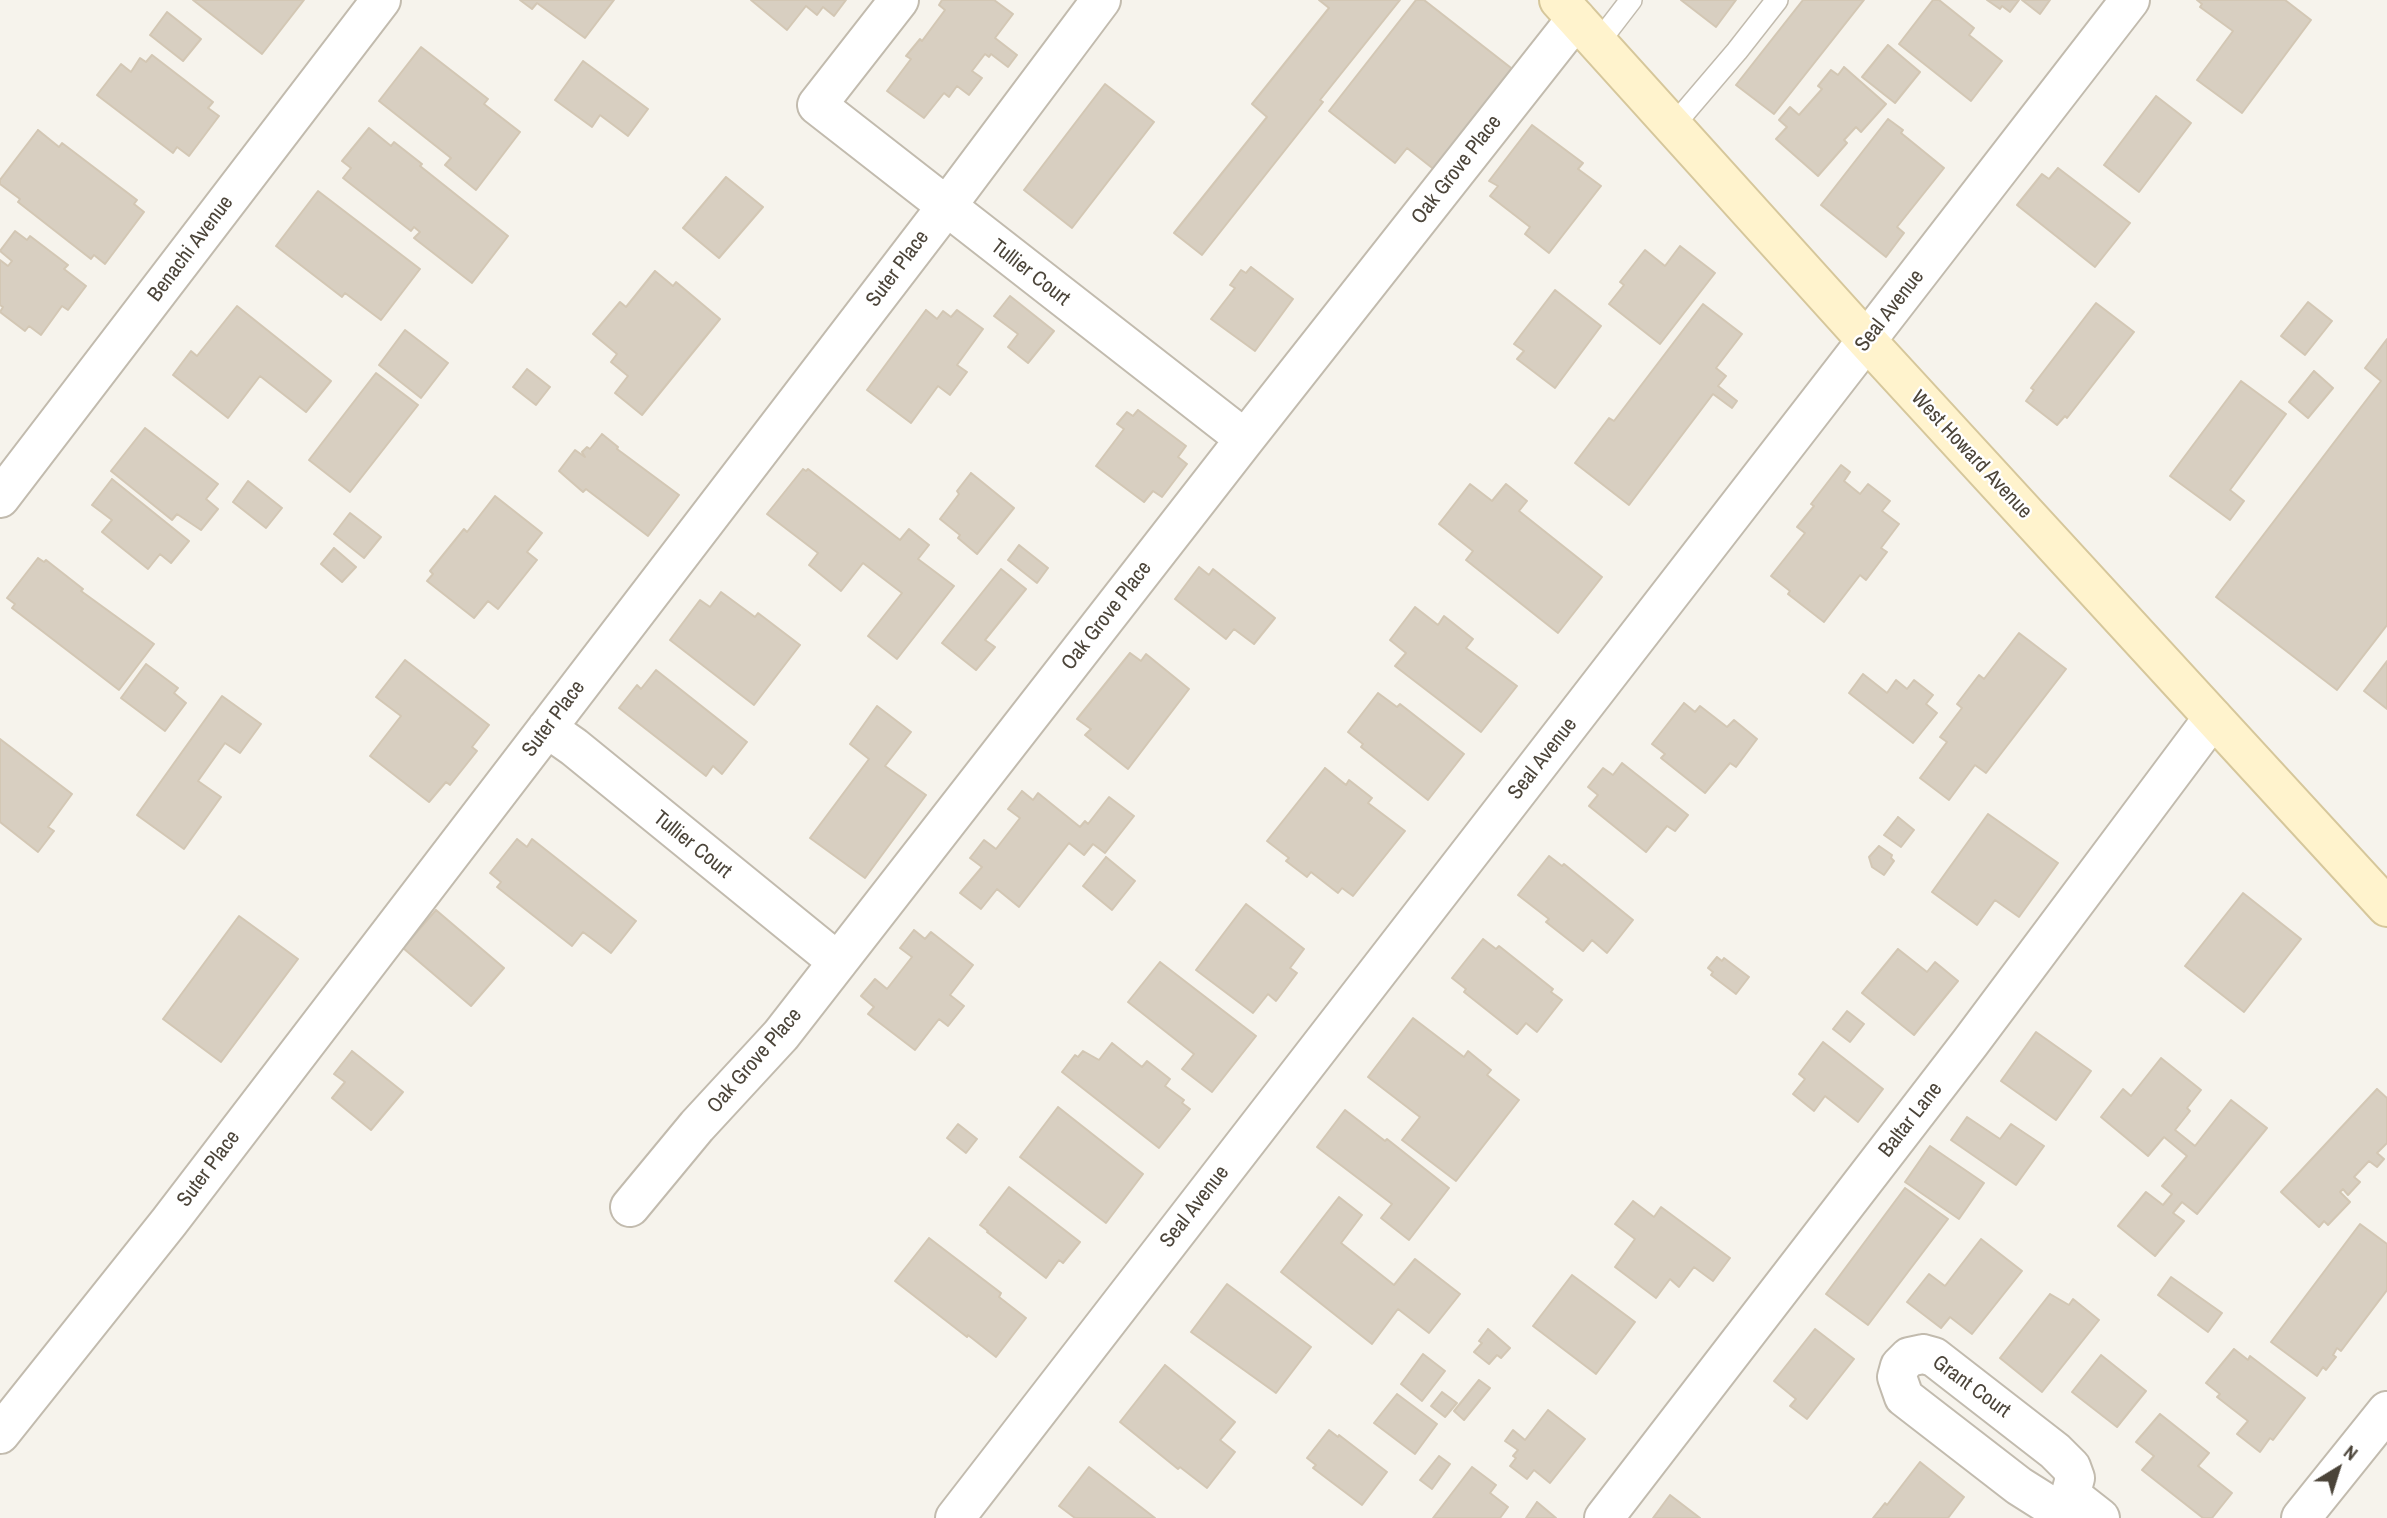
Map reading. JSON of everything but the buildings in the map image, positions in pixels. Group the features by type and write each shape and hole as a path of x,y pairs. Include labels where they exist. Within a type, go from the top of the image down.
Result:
{"main road":[{"name":"West Howard Avenue","path":"1578,21 1867,341 2387,907"}],"street":[{"name":"Benachi Avenue","path":"0,498 381,0"},
{"name":"Tullier Court","path":"899,0 817,105 1245,439"},
{"name":"Suter Place","path":"0,1434 169,1222 946,207 1101,0"},
{"name":"Seal Avenue","path":"955,1518 2130,0"},
{"name":"Oak Grove Place","path":"630,1207 697,1126 781,1035 1245,439 1578,21"},
{"name":"Baltar Lane","path":"1604,1518 1962,1054 2213,718"},
{"name":"Tullier Court","path":"547,728 574,747 838,962"},
{"name":"Grant Court","path":"1923,1354 1934,1356 2055,1451 2071,1467 2086,1507 2069,1500 2058,1506 2046,1503 2019,1486 1904,1397 1897,1377 1900,1366 1909,1357 1923,1354"},
{"path":"2301,1518 2387,1411"}],"lane":[{"path":"1578,21 1631,0"},
{"path":"1673,126 1777,0"}]}
